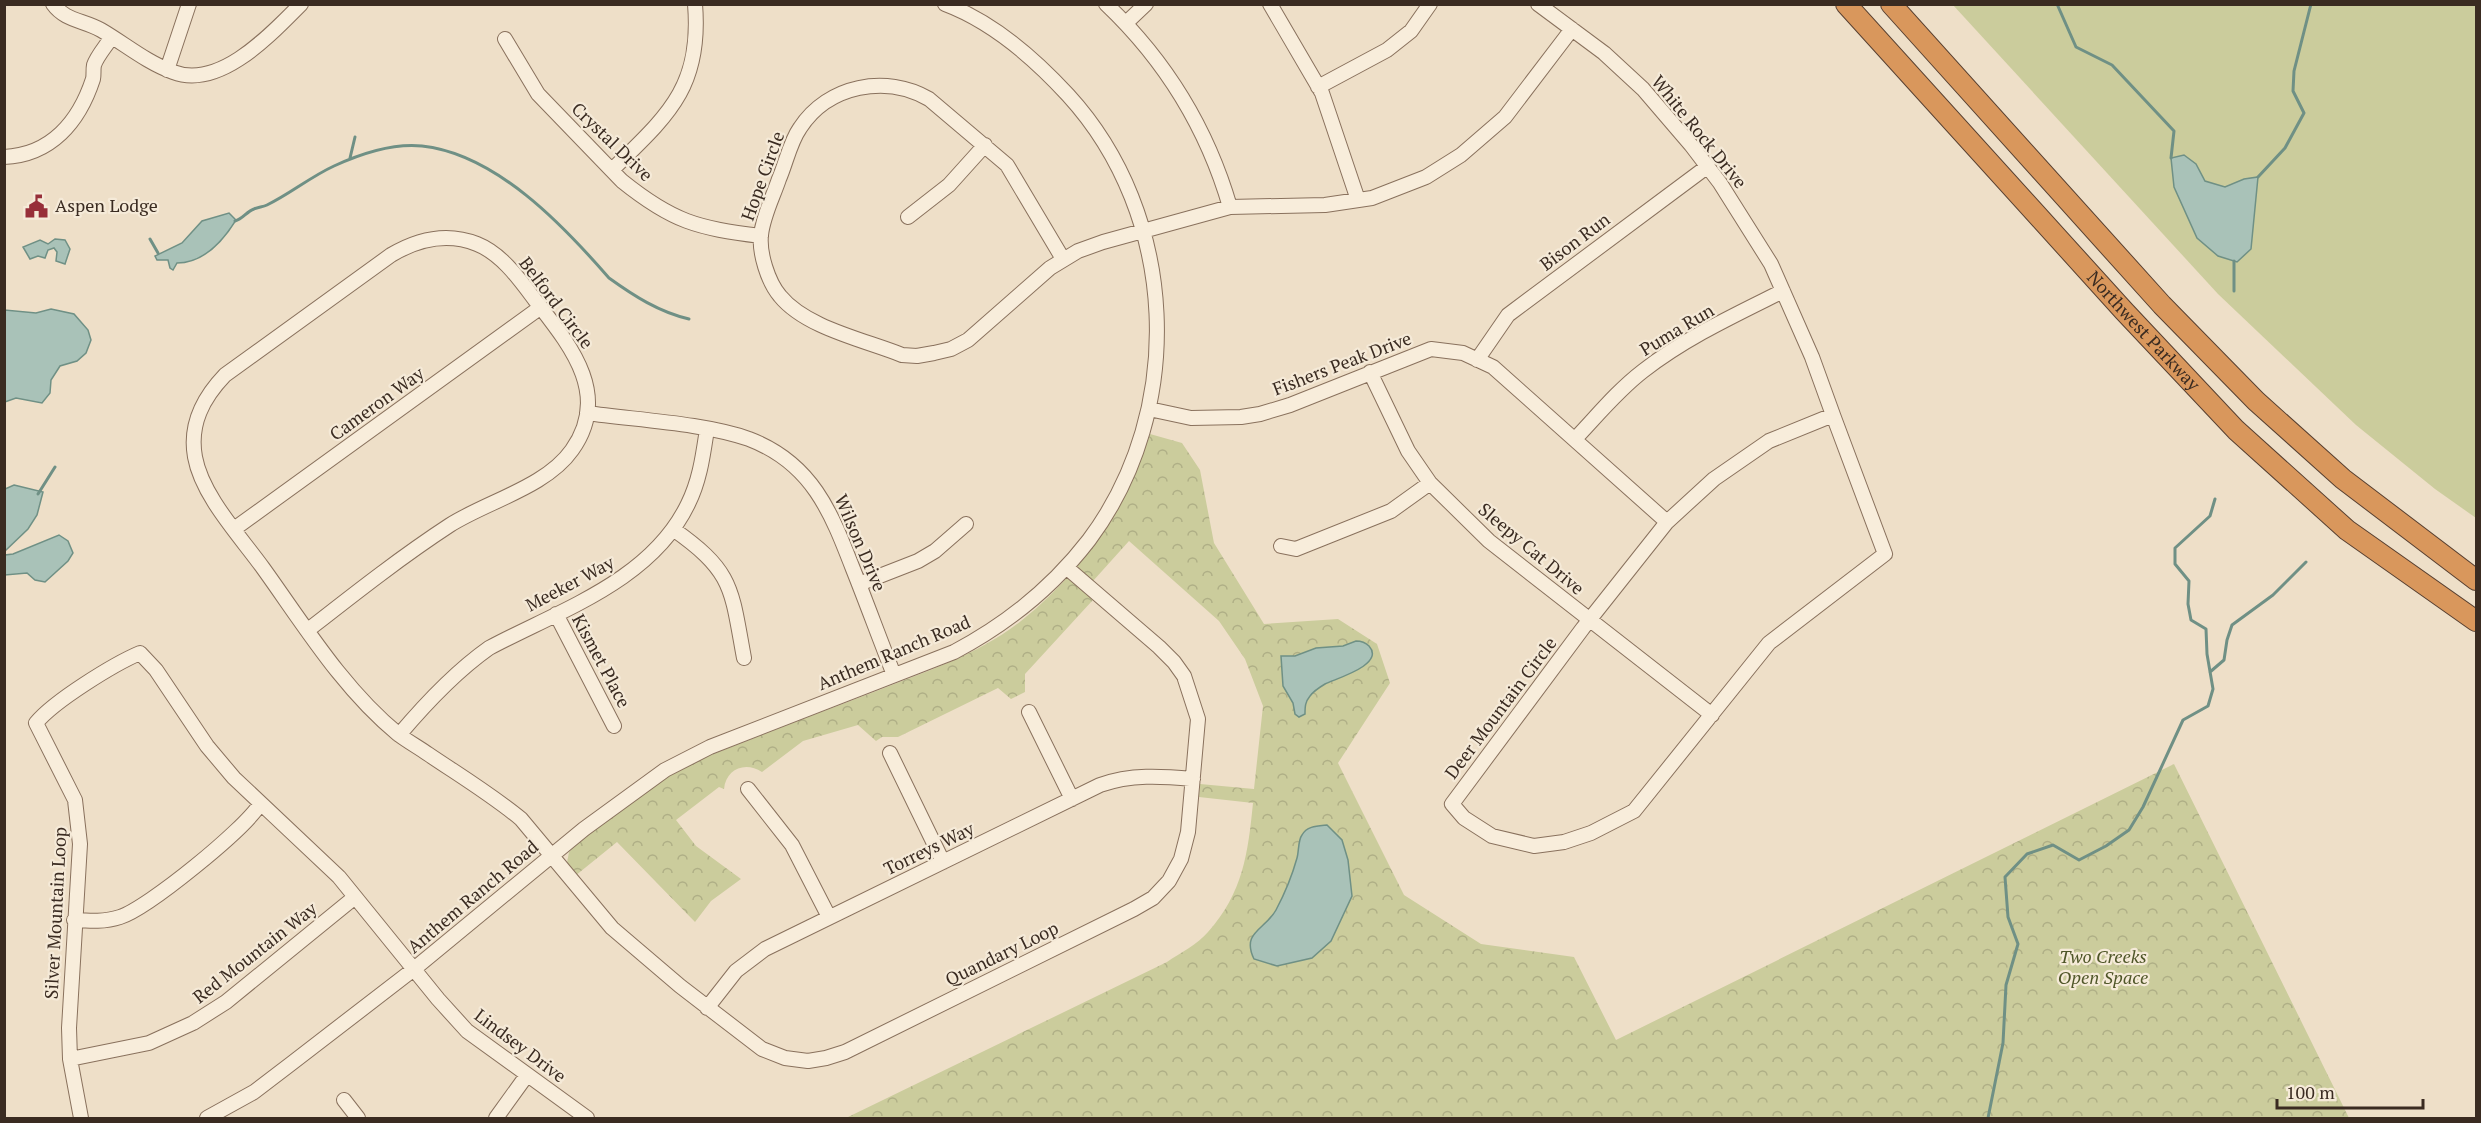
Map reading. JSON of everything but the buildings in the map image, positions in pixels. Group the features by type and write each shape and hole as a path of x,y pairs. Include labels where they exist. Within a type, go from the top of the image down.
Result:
{"highway":[{"name":"Northwest Parkway","path":"1846,4 2124,311 2236,430 2347,530 2476,621"},
{"name":"Northwest Parkway","path":"1891,4 2162,305 2247,393 2343,479 2476,580"}],"street":[{"path":"53,4 67,17 100,29 111,38 175,73 198,74 226,68 249,52 301,4"},
{"path":"167,69 189,4"},
{"path":"612,170 656,128 680,94 690,74 695,50 695,4"},
{"name":"Anthem Ranch Road","path":"207,1119 254,1092 414,969 551,855 640,786 687,757 954,652 1022,610 1066,567 1089,539 1109,508 1129,468 1149,409 1154,386 1158,338 1153,279 1144,231 1124,178 1086,115 1041,65 999,34 945,4"},
{"path":"1106,4 1126,23 1167,72 1207,141 1230,207"},
{"path":"1126,23 1146,4"},
{"path":"1270,4 1318,87 1358,200"},
{"path":"1318,87 1387,50 1410,31 1430,4"},
{"name":"White Rock Drive","path":"1538,4 1604,53 1643,90 1708,166 1735,204 1771,264 1812,357 1833,415"},
{"name":"Hope Circle","path":"1063,259 1015,176 998,156 929,99 916,92 889,85 858,87 842,93 812,112 798,130 768,210 761,236 765,261 773,286 780,296 809,320 902,355 917,356 951,349 968,340 1039,276 1082,249 1230,207 1325,205 1372,198 1426,177 1461,155 1504,117 1572,29"},
{"path":"4,157 38,151 57,139 75,119 93,78 94,65 111,38"},
{"name":"Crystal Drive","path":"505,39 538,94 638,194 676,218 720,231 761,236"},
{"path":"908,218 949,185 985,145"},
{"name":"Bison Run","path":"1477,360 1508,315 1708,166"},
{"name":"Belford Circle","path":"308,630 450,526 546,476 572,450 582,432 587,413 587,390 578,359 541,307 507,266 479,245 462,240 428,238 410,244 391,255 225,375 209,392 200,408 195,429 195,456 207,490 234,529 308,630 352,688 399,735 504,805 521,819 551,855"},
{"name":"Puma Run","path":"1575,439 1609,401 1654,363 1673,350 1783,291"},
{"name":"Cameron Way","path":"234,529 541,307"},
{"name":"Fishers Peak Drive","path":"1149,409 1191,418 1241,417 1290,405 1431,349 1463,353 1493,367 1667,522"},
{"name":"Sleepy Cat Drive","path":"1370,372 1408,451 1430,483 1489,541 1712,715"},
{"name":"Wilson Drive","path":"587,413 707,429 746,438 760,444 802,472 833,516 894,675"},
{"name":"Deer Mountain Circle","path":"1833,415 1885,554 1769,643 1634,811 1591,833 1564,842 1534,846 1492,836 1464,818 1452,804 1590,620 1667,522 1714,479 1769,441 1833,415"},
{"name":"Meeker Way","path":"399,735 434,695 471,661 492,646 556,614 630,572 660,546 673,529 695,488 707,429"},
{"path":"1281,546 1296,549 1391,511 1430,483"},
{"path":"859,584 918,561 935,551 966,524"},
{"path":"673,529 713,560 729,584 744,658"},
{"name":"Quandary Loop","path":"551,855 612,928 707,1008 762,1049 785,1058 808,1061 845,1052 1153,898 1169,881 1181,859 1188,832 1198,719 1184,676 1160,647 1066,567"},
{"name":"Kismet Place","path":"556,614 614,726"},
{"name":"Silver Mountain Loop","path":"81,1119 70,1059 69,1028 80,844 78,815 70,788 36,723 48,711 122,662 140,653 149,662 207,746 260,804 303,841 355,897 414,969"},
{"path":"1029,712 1072,799"},
{"path":"890,753 943,862"},
{"name":"Torreys Way","path":"707,1008 748,959 1072,799 1118,779 1139,777 1193,779"},
{"path":"748,789 792,845 829,917"},
{"path":"74,920 94,921 121,917 155,898 246,823 260,804"},
{"name":"Red Mountain Way","path":"70,1059 149,1043 193,1023 232,997 355,897"},
{"name":"Lindsey Drive","path":"414,969 467,1031 587,1119"},
{"path":"496,1119 527,1075"},
{"path":"344,1100 358,1119"}],"green space":[{"path":"1953,5 2476,5 2476,518 2435,489 2356,425 2218,294"},
{"name":"Two Creeks Open Space","path":"1150,434 1182,443 1200,470 1214,543 1264,624 1338,619 1377,644 1390,683 1338,763 1404,895 1481,944 1574,957 1616,1040 2174,764 2349,1118 839,1118 848,1117 1167,962 1199,940 1220,917 1242,872 1253,803 1199,797 1200,784 1254,789 1263,706 1245,659 1219,621 1129,541 1093,581 1103,589 1025,674 1025,692 1011,699 998,688 898,737 882,737 876,741 858,725 803,741 762,772 743,767 732,772 728,776 724,789 719,787 676,820 696,846 741,879 711,901 695,922 617,842 575,876 567,863 569,852 633,799 689,764 934,669 1005,633 1043,602 1082,560 1128,487"}],"shaded area":[{"path":"2184,155 2196,164 2205,181 2225,187 2244,179 2258,177 2251,249 2237,262 2218,256 2197,238 2174,187 2171,158"},
{"path":"229,213 236,220 225,236 204,255 177,263 173,270 168,260 157,260 155,256 182,243 202,221"},
{"path":"55,239 65,240 70,249 65,264 56,261 57,252 54,248 48,250 45,258 38,256 30,259 23,247 40,240 48,244"},
{"path":"51,309 74,314 88,330 91,340 86,353 77,361 60,366 51,380 50,393 42,403 16,398 5,402 5,310 36,313"},
{"path":"14,485 43,492 37,515 28,529 5,551 5,489"},
{"path":"59,535 68,541 73,553 68,561 45,582 35,580 27,573 5,575 5,555 13,554"},
{"path":"1356,641 1369,646 1372,653 1371,659 1357,670 1319,688 1307,700 1305,714 1299,717 1295,714 1293,703 1283,686 1281,656 1295,656 1316,648 1343,646"},
{"path":"1327,825 1342,840 1348,860 1352,896 1331,941 1312,958 1277,966 1254,959 1250,943 1252,937 1271,917 1279,904 1295,865 1301,837 1309,828"}],"waterway":[{"path":"2057,4 2076,47 2112,65 2174,131 2171,158"},
{"path":"2258,177 2285,148 2304,113 2293,91 2294,71 2311,4"},
{"path":"350,158 355,137"},
{"path":"235,221 251,210 275,201 325,170 344,162 388,148 422,146 449,152 502,177 549,215 618,285 657,308 689,319"},
{"path":"150,239 158,253"},
{"path":"2234,261 2234,291"},
{"path":"38,494 55,467"},
{"path":"1988,1118 2003,1043 2006,985 2018,944 2008,917 2005,877 2027,854 2053,845 2079,860 2106,846 2129,830 2143,807 2183,720 2208,706 2213,689 2207,654 2206,629 2191,620 2188,604 2189,581 2175,564 2175,548 2210,516 2215,499"},
{"path":"2210,672 2224,660 2232,625 2273,595 2306,562"}],"place":[{"name":"Aspen Lodge","path":"37,206"}]}
